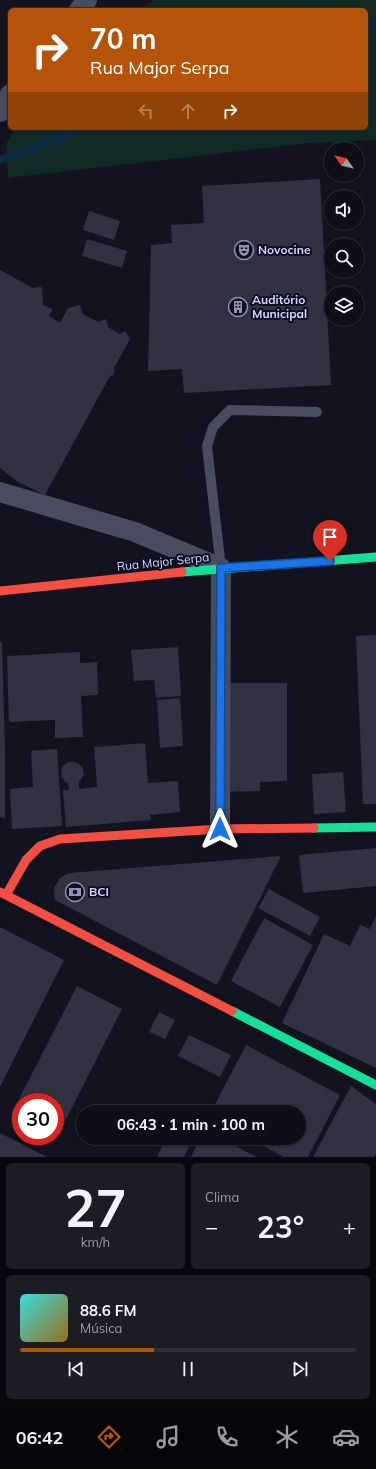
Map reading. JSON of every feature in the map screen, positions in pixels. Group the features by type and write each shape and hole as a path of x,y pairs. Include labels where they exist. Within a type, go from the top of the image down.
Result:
{"street":[{"path":"81,8 87,0"},
{"path":"0,112 8,98"},
{"path":"0,492 135,532 221,568 220,829"},
{"name":"Rua Major Serpa","path":"0,591 221,568 376,557"},
{"path":"376,827 220,829 60,839 40,846 26,860 3,894 376,1085"}],"lane":[{"path":"221,568 208,446 213,427 230,410 317,412"}],"green space":[{"path":"154,0 376,0 376,140 309,143 8,178 6,144 14,130 368,130 368,8 143,8"}],"building":[{"name":"Auditório Municipal","path":"320,179 324,278 325,278 326,286 324,286 324,326 328,326 331,385 184,393 182,369 148,371 151,245 172,243 171,225 204,223 202,186"},
{"path":"89,211 120,221 114,240 83,230"},
{"path":"87,239 127,251 122,268 82,256"},
{"path":"0,270 33,288 42,287 43,305 53,309 49,316 60,323 68,308 80,305 83,314 98,322 106,319 108,327 120,334 125,331 130,339 114,368 114,375 110,376 45,495 18,482 0,468"},
{"path":"376,635 376,804 363,804 356,636"},
{"path":"0,642 2,642 5,819 0,817"},
{"path":"178,647 181,696 156,698 154,680 134,681 131,650"},
{"path":"80,652 80,663 97,662 98,695 81,696 83,737 55,738 55,720 9,722 7,656"},
{"path":"226,683 287,683 287,781 260,782 260,791 227,792"},
{"path":"180,698 183,746 160,748 157,700"},
{"path":"145,743 148,783 178,781 180,812 150,815 151,820 66,827 63,790 69,790 68,783 65,782 62,777 61,771 63,766 68,762 74,762 79,764 83,769 84,775 79,782 79,789 97,787 94,747"},
{"path":"57,749 62,826 12,829 10,789 33,787 31,751"},
{"path":"343,772 346,812 314,814 312,774"},
{"path":"376,848 376,886 303,893 299,855"},
{"path":"281,856 217,985 55,900 54,888 60,878 69,873"},
{"path":"269,889 320,917 310,936 258,908"},
{"path":"376,916 376,1068 282,1023 324,934 350,946 360,925 370,929"},
{"path":"264,918 313,945 280,1007 231,981"},
{"path":"0,927 64,960 0,1087"},
{"path":"77,986 122,1009 64,1123 64,1093 22,1093"},
{"path":"159,1012 175,1020 165,1039 149,1032"},
{"path":"189,1035 231,1055 220,1077 178,1056"},
{"path":"246,1045 340,1095 308,1157 284,1157 261,1145 306,1145 306,1105 215,1105"},
{"path":"351,1086 376,1104 376,1153 374,1157 313,1157"},
{"path":"0,1133 12,1139 12,1145 24,1145 47,1157 0,1157"},
{"path":"163,1145 190,1145 184,1157 157,1157"},
{"path":"197,1145 234,1145 257,1157 191,1157"}],"waterway":[{"path":"368,22 376,25"},
{"path":"0,160 29,151 76,130"}],"traffic: fast":[{"path":"182,572 376,557"},
{"path":"314,828 376,827"},
{"path":"232,1011 376,1085"}],"traffic: jam":[{"path":"0,591 182,572"},
{"path":"6,895 26,860 40,846 60,839 220,829 314,828"},
{"path":"0,892 232,1011"}],"place":[{"name":"Novocine","path":"244,250"},
{"name":"Auditório Municipal","path":"238,307"},
{"name":"BCI","path":"75,892"}],"route":[{"path":"220,829 221,568 330,561"}]}
